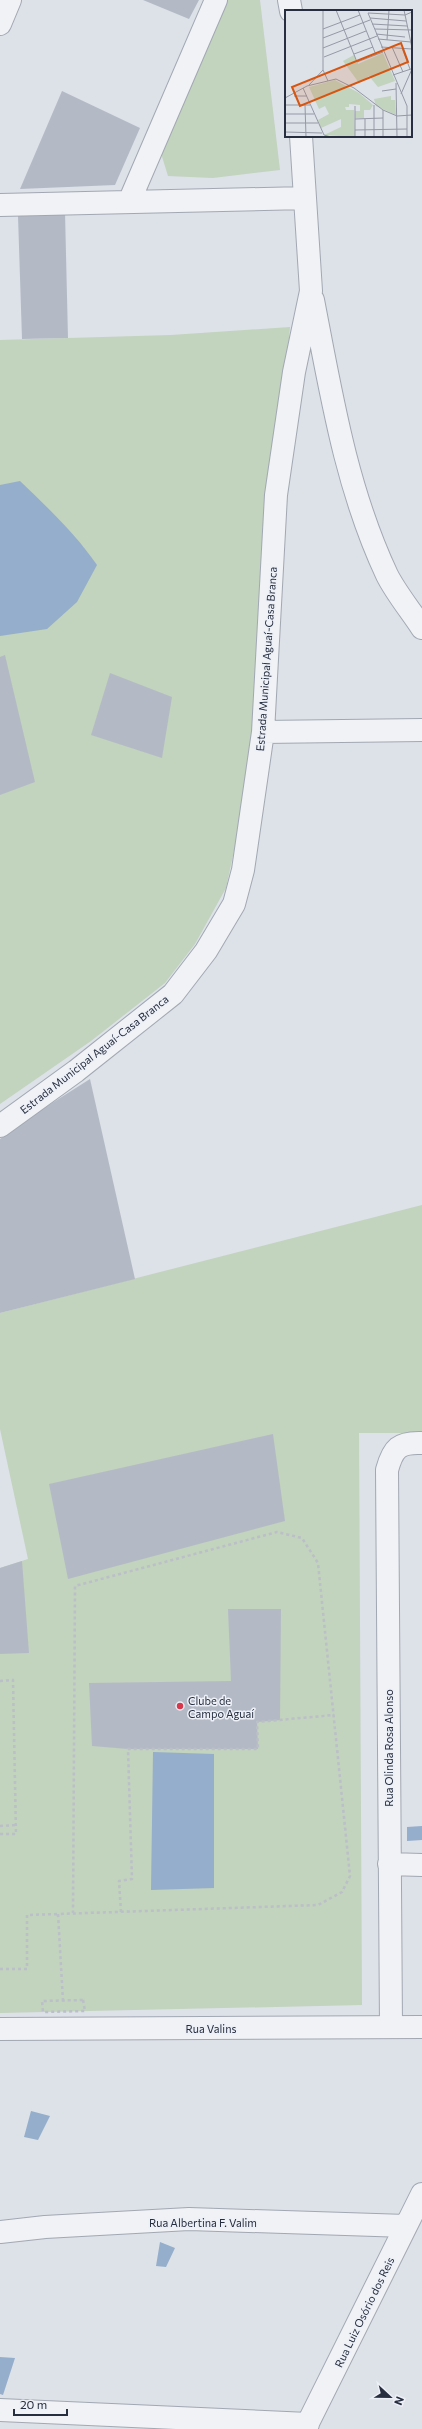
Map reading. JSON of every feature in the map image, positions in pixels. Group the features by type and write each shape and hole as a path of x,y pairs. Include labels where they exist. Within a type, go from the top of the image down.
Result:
{"street":[{"path":"0,24 10,0"},
{"path":"129,202 216,0"},
{"path":"289,0 290,10"},
{"name":"Estrada Municipal Aguaí-Casa Branca","path":"0,1126 76,1071 173,994 206,951 234,904 243,870 263,732 276,495 294,372 312,291 301,137"},
{"path":"0,205 305,198"},
{"path":"312,291 336,420 359,503 388,576 422,628"},
{"path":"263,732 422,730"},
{"name":"Rua Olinda Rosa Alonso","path":"391,2026 387,1470 393,1453 399,1446 409,1442 422,1443"},
{"path":"389,1864 422,1865"},
{"name":"Rua Valins","path":"0,2029 422,2027"},
{"name":"Rua Luiz Osório dos Reis","path":"306,2426 422,2194"},
{"name":"Rua Albertina F. Valim","path":"0,2232 45,2227 190,2219 406,2226"},
{"path":"0,2410 306,2426"}],"path":[{"path":"0,1969 27,1969 27,1915 72,1914 318,1905 342,1892 350,1876 318,1563 302,1538 277,1532 75,1586 72,1914"},
{"path":"0,1680 14,1680 16,1825 16,1834 0,1834"},
{"path":"121,1912 120,1881 132,1879 128,1749 258,1749 257,1722 334,1715"},
{"path":"0,1826 16,1825"},
{"path":"58,1914 64,2001"},
{"path":"83,2000 85,2011 43,2012 42,2001 64,2001 83,2000"}],"green space":[{"path":"225,0 260,0 280,170 213,178 168,176 160,150"},
{"path":"290,327 260,679 243,809 226,888 195,944 165,983 91,1041 0,1104 0,340 171,335"},
{"name":"Clube de Campo Aguaí","path":"422,1205 422,1433 359,1433 362,2005 0,2013 0,1568 28,1559 0,1429 0,1313"}],"water":[{"path":"20,481 70,531 97,565 77,602 47,629 0,636 0,485"},
{"path":"153,1752 214,1754 214,1888 151,1890"},
{"path":"422,1826 422,1840 407,1841 407,1827"},
{"path":"31,2111 50,2116 38,2140 24,2137"},
{"path":"160,2242 175,2248 166,2267 156,2266"},
{"path":"0,2357 15,2358 3,2395 0,2394"}],"building":[{"path":"143,0 199,0 189,19"},
{"path":"62,91 140,128 115,185 20,189"},
{"path":"65,212 68,338 22,339 18,216"},
{"path":"5,655 35,782 0,795 0,657"},
{"path":"110,673 172,697 162,758 91,735"},
{"path":"90,1079 135,1279 0,1313 0,1139 38,1112"},
{"path":"273,1434 285,1521 68,1579 49,1484"},
{"path":"22,1561 29,1653 0,1654 0,1568"},
{"path":"228,1609 281,1609 280,1720 257,1722 258,1749 128,1749 92,1746 89,1683 231,1681"}],"place":[{"name":"Clube de Campo Aguaí","path":"180,1706"}]}
